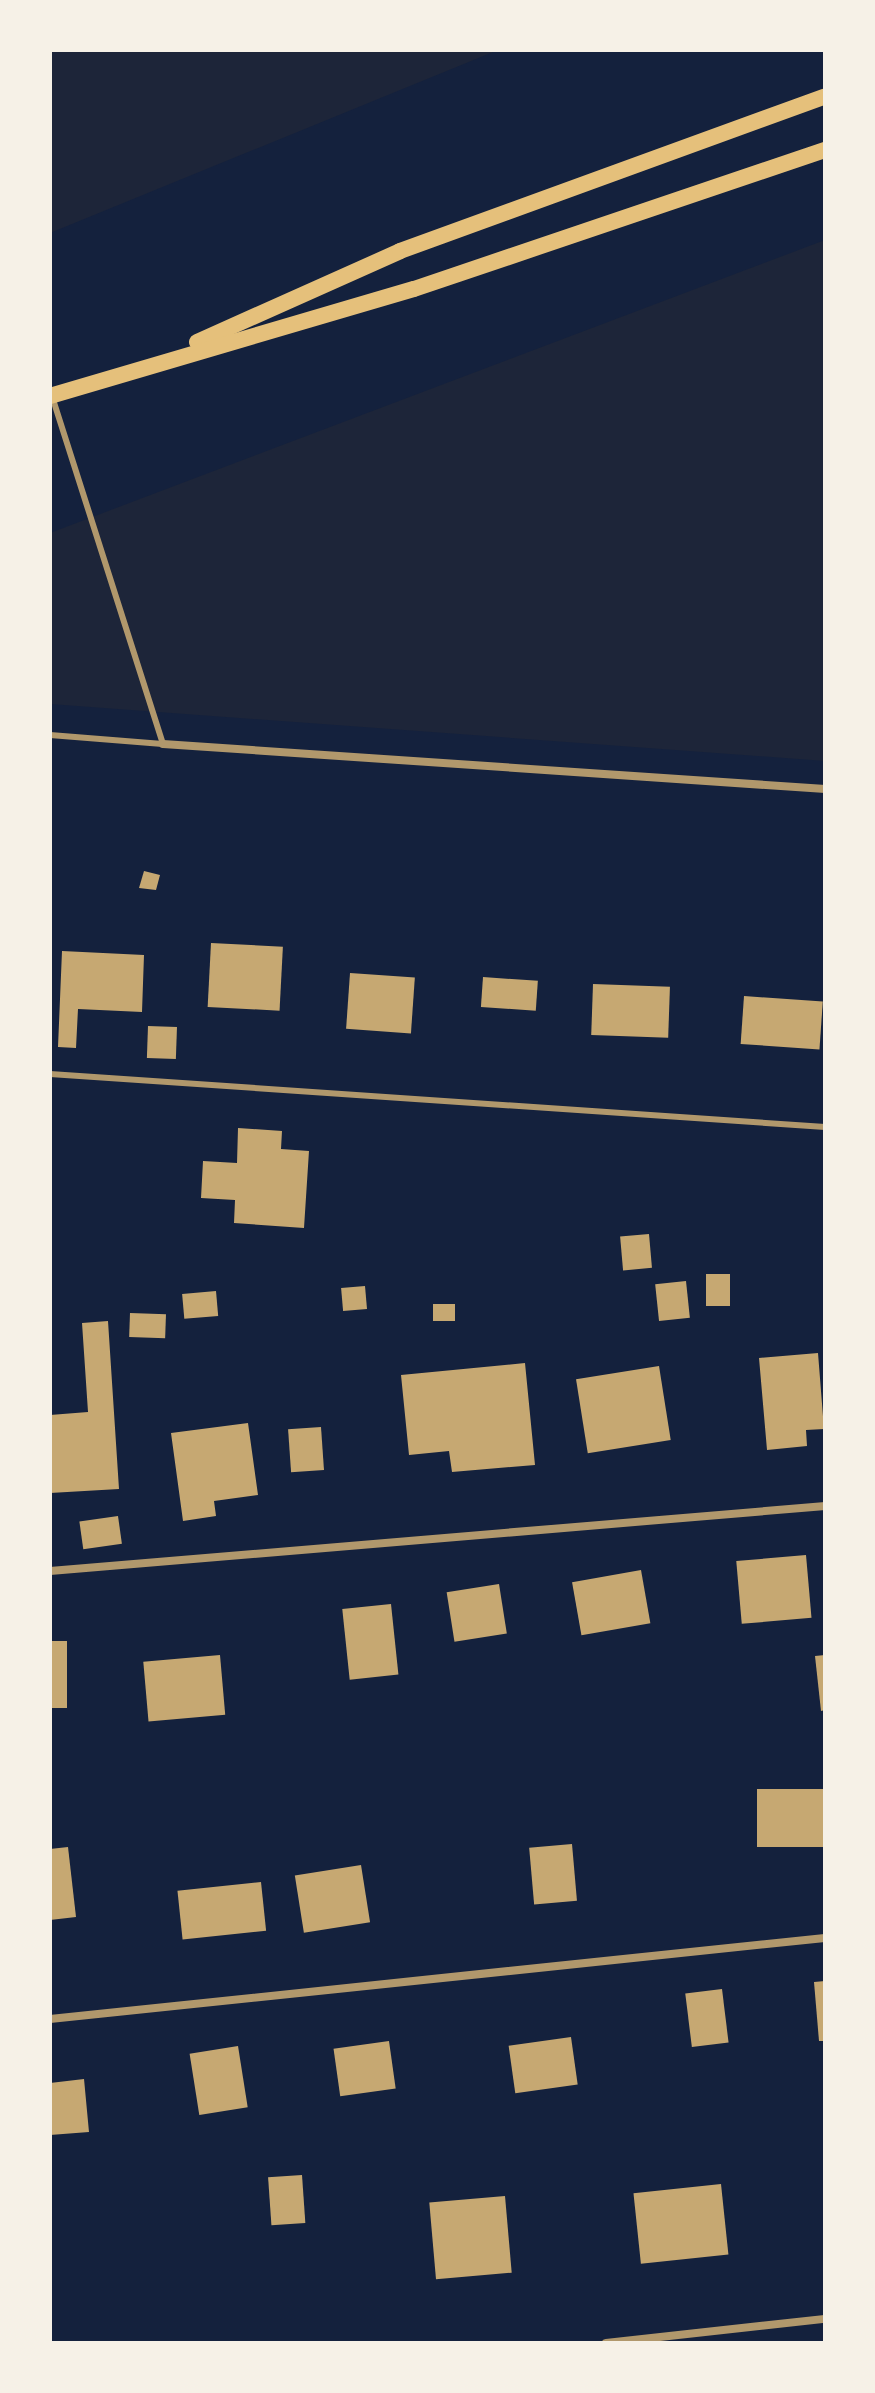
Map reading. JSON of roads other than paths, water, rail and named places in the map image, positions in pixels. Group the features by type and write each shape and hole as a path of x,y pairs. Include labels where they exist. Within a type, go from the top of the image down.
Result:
{"main road":[{"path":"145,365 400,251 825,96"},
{"path":"51,396 145,365 414,289 825,150"}],"street":[{"path":"163,744 825,789"},
{"path":"50,1571 825,1506"},
{"path":"50,2019 825,1938"},
{"path":"606,2343 825,2319"}],"lane":[{"path":"50,735 163,744 51,396"},
{"path":"50,1074 825,1127"}]}
